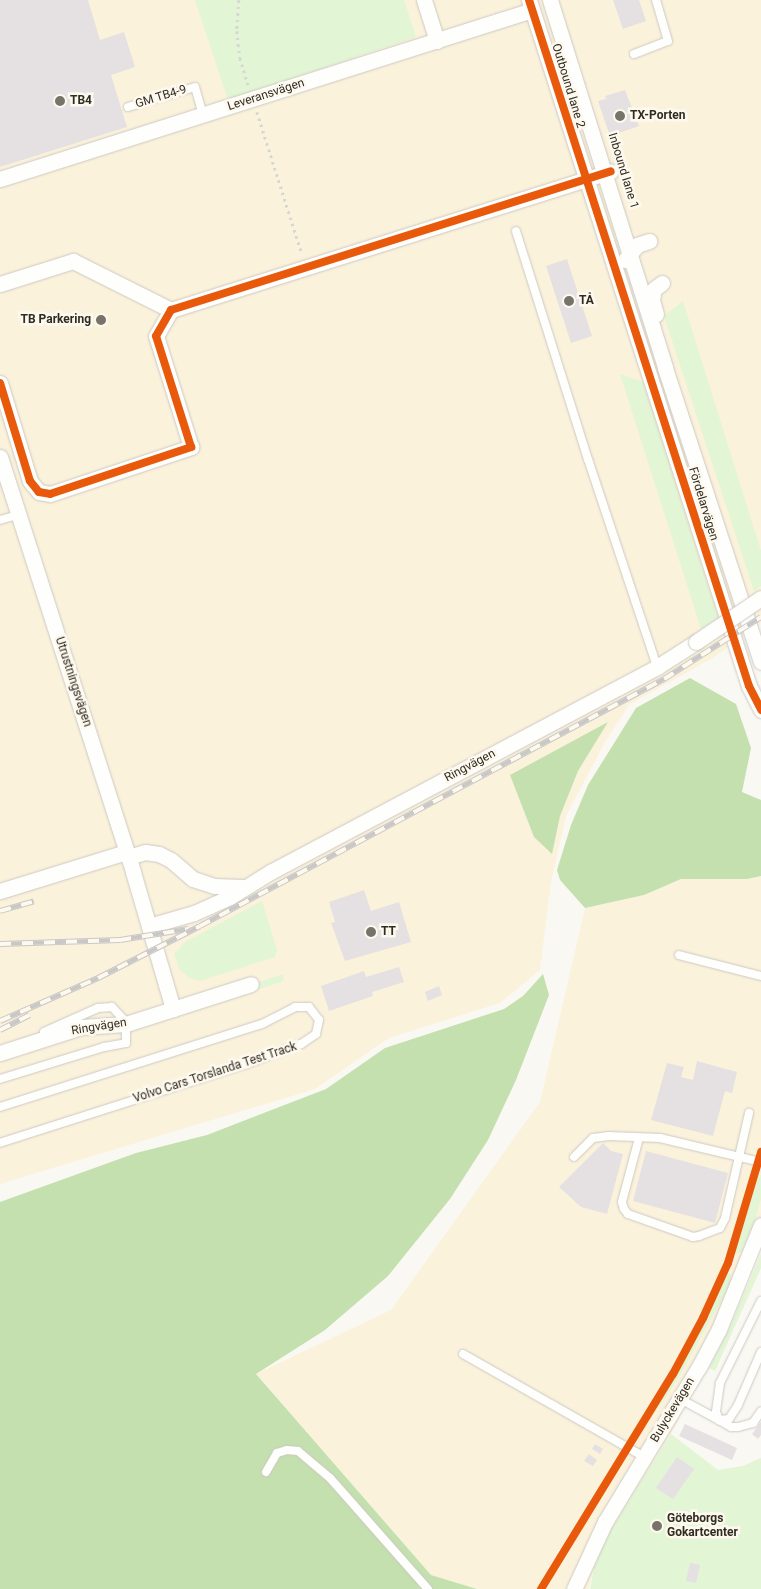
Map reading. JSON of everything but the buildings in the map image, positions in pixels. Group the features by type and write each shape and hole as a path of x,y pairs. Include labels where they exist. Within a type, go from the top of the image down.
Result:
{"street":[{"path":"424,0 437,40"},
{"path":"550,0 598,175 622,274"},
{"name":"Inbound lane 1","path":"557,0 598,175 625,229"},
{"name":"Leveransvägen","path":"0,179 437,40 532,3"},
{"name":"Outbound lane 2","path":"532,3 598,175"},
{"path":"0,383 30,480 39,492 50,494 191,447 156,336 171,310 598,175"},
{"name":"Fördelarvägen","path":"598,175 625,229 629,254 761,662"},
{"name":"Fördelarvägen","path":"598,175 625,303 642,348 749,686 761,710"},
{"path":"625,229 649,241 637,245 629,254"},
{"name":"Fördelarvägen","path":"625,303 622,274 624,260 629,254"},
{"path":"0,284 73,261 171,310"},
{"name":"Fördelarvägen","path":"658,345 661,330 652,300 654,289 662,283"},
{"name":"Utrustningsvägen","path":"0,457 149,926"},
{"name":"Ringvägen","path":"149,926 214,905 243,887 657,667 761,598"},
{"name":"Ringvägen","path":"0,891 127,854 145,852 159,854 171,860 192,878 214,886 243,887"},
{"path":"149,926 172,1009"},
{"name":"Ringvägen","path":"0,1052 81,1028 126,1024 251,984"},
{"name":"Bulyckevägen","path":"574,1589 605,1522 680,1399 719,1329 761,1225"}],"lane":[{"path":"634,54 668,41 656,0"},
{"name":"GM TB4-9","path":"128,107 195,86 203,115"},
{"path":"516,231 588,459 657,667"},
{"path":"0,520 18,515"},
{"path":"679,955 761,976"},
{"name":"Volvo Cars Torslanda Test Track","path":"0,1107 262,1024 295,1007 309,1007 320,1020 316,1034 301,1044 247,1064 0,1143"},
{"path":"0,1080 104,1047 126,1043 126,1024"},
{"path":"639,1138 622,1202 624,1209 628,1214 693,1237 710,1234 720,1228 749,1113"},
{"path":"574,1157 593,1138 599,1136 660,1138 761,1162"},
{"path":"718,1420 716,1404 720,1383 761,1301"},
{"path":"718,1420 725,1420 731,1417 761,1352"},
{"path":"463,1354 644,1457"},
{"path":"680,1399 731,1427 747,1426 752,1423 761,1411"},
{"path":"266,1472 277,1452 287,1450 298,1451 330,1478 428,1589"}],"path":[{"path":"238,0 236,30 240,58 307,267"}],"shaded area":[{"path":"0,0 761,0 761,623 713,658 630,704 605,742 566,816 551,882 540,970 500,1003 389,1038 315,1089 0,1184"},
{"path":"761,876 761,1246 720,1340 671,1434 597,1552 589,1589 477,1589 431,1575 256,1374 391,1310 540,1102 585,908 644,895 681,879 747,879"}],"green space":[{"path":"195,0 404,0 416,37 228,100"},
{"path":"683,301 761,551 761,586 754,591 664,316"},
{"path":"620,374 643,382 718,618 701,629"},
{"path":"690,678 736,704 751,748 742,792 761,800 761,876 747,879 681,879 644,895 585,908 560,880 557,870 571,825 588,785 636,708"},
{"path":"608,722 578,771 560,816 552,854 534,837 510,775"},
{"path":"262,901 277,950 275,957 200,981 190,978 180,970 174,954 185,942"},
{"path":"284,974 284,979 281,982 209,1005 210,998"},
{"path":"543,974 549,995 516,1080 488,1140 450,1199 388,1276 325,1330 256,1374 431,1575 477,1589 0,1589 0,1202 136,1153 207,1135 326,1089 385,1048 504,1009 523,996"},
{"path":"761,1175 761,1199 755,1220 742,1251 736,1254 734,1253 758,1176"},
{"path":"761,1254 761,1268 715,1371 709,1368 729,1329"},
{"path":"727,1273 731,1274 731,1283 676,1382 646,1425 686,1357"},
{"name":"Göteborgs Gokartcenter","path":"671,1434 718,1470 743,1466 761,1458 761,1589 590,1589 597,1552"}],"railway":[{"path":"0,1021 98,978 200,926 664,679 761,617"},
{"path":"0,911 34,901"},
{"path":"0,944 120,940 188,929"},
{"path":"0,1030 29,1015"}],"cycle path":[{"path":"529,0 749,686 761,710"},
{"path":"0,383 30,481 39,492 50,494 191,447 156,336 171,310 611,171"},
{"path":"541,1589 673,1374 703,1318 728,1263 761,1152"}],"place":[{"name":"TB4","path":"60,101"},
{"name":"TX-Porten","path":"620,116"},
{"name":"TÅ","path":"569,301"},
{"name":"TB Parkering","path":"101,320"},
{"name":"TT","path":"371,932"},
{"name":"Göteborgs Gokartcenter","path":"657,1526"}]}
